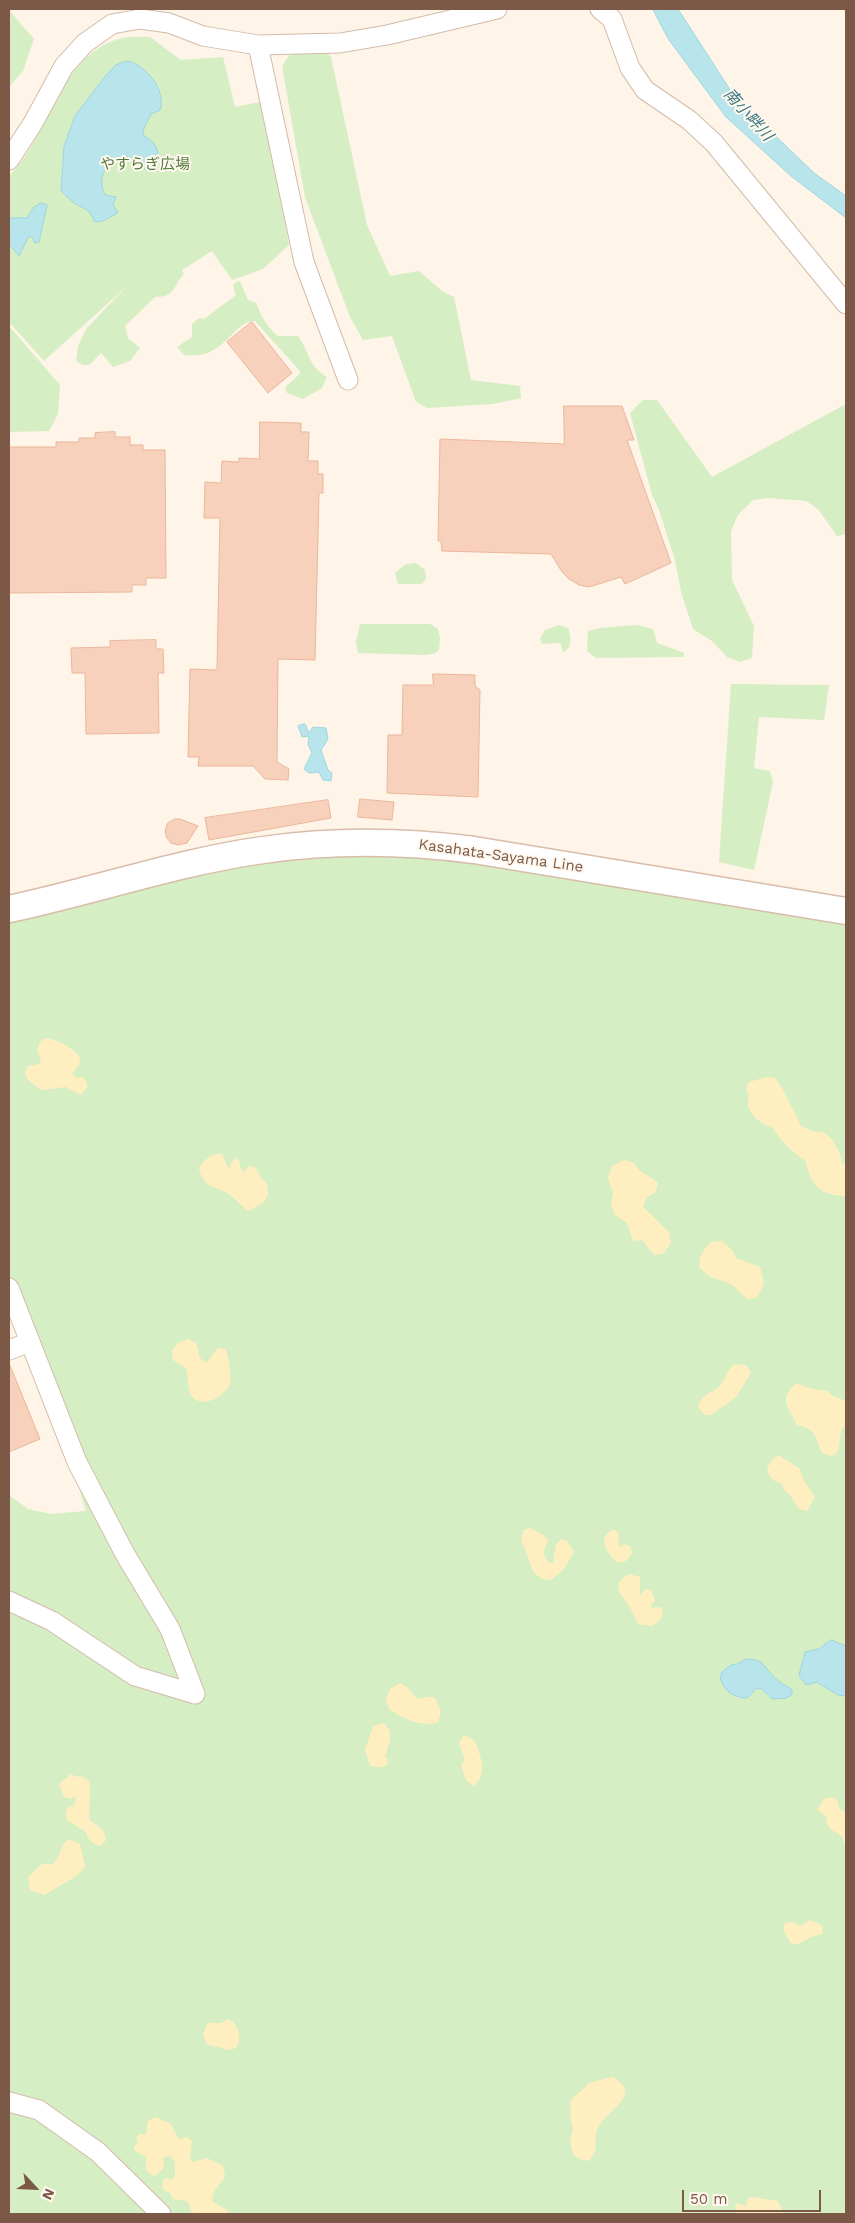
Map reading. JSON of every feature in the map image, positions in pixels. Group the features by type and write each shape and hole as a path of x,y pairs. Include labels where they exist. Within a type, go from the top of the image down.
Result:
{"main road":[{"name":"Kasahata-Sayama Line","path":"9,909 160,872 261,850 300,845 377,843 440,845 846,911"}],"street":[{"path":"9,160 33,122 64,66 85,43 112,24 140,19 169,23 202,36 258,45 354,41 497,9"},
{"path":"600,9 612,19 630,68 645,90 689,120 714,143 846,304"},
{"path":"258,45 304,262 348,380"},
{"path":"9,1288 76,1462 124,1554 170,1630 195,1694 135,1676 52,1621 9,1601"},
{"path":"9,1350 30,1342"},
{"path":"9,2102 39,2110 98,2152 161,2214"}],"green space":[{"path":"9,10 34,39 23,71 9,87"},
{"name":"やすらぎ広場","path":"150,37 181,60 223,57 235,107 264,101 289,245 263,269 232,280 212,251 182,270 184,274 171,293 162,297 155,297 125,326 128,338 140,348 130,361 113,367 101,353 89,365 83,365 76,361 78,346 86,329 127,286 44,361 9,322 9,176 35,140 56,99 81,62 98,48 119,39"},
{"path":"325,50 331,57 367,225 390,276 419,271 442,291 454,297 471,380 520,386 521,398 493,404 427,408 416,402 392,336 363,340 350,317 305,197 282,66 292,51"},
{"path":"240,281 248,300 256,303 270,329 278,336 298,336 313,364 327,377 322,388 303,399 287,393 285,387 300,374 299,370 255,321 247,322 219,347 209,352 198,355 184,355 177,347 192,337 192,324 199,318 204,319 236,295 233,285"},
{"path":"9,326 60,385 58,414 49,431 9,432"},
{"path":"643,400 657,400 712,477 846,404 846,534 837,536 818,509 806,501 768,498 753,500 738,515 731,531 732,580 754,626 752,658 740,662 727,657 712,641 693,629 681,592 675,560 659,510 652,495 630,413"},
{"path":"416,563 425,570 426,578 422,584 398,584 395,573 406,564"},
{"path":"360,624 430,624 438,629 440,638 439,650 427,655 358,653 356,642"},
{"path":"560,625 568,628 570,638 569,647 564,652 562,651 561,643 542,644 540,639 545,630"},
{"path":"636,625 653,629 657,643 684,653 684,657 596,658 587,651 588,631"},
{"path":"731,684 829,685 824,720 759,717 754,768 770,771 773,782 754,870 719,862"},
{"path":"341,853 423,855 821,917 846,926 846,2214 9,2214 9,1495 28,1509 51,1514 86,1511 28,1320 9,1275 9,921 238,867"}],"sand":[{"path":"45,1038 65,1045 80,1058 79,1065 72,1074 77,1078 83,1077 87,1083 87,1087 81,1095 66,1087 41,1090 27,1079 25,1072 28,1066 39,1064 41,1059 37,1051 40,1042"},
{"path":"767,1077 775,1078 782,1088 801,1126 812,1131 825,1133 833,1141 840,1154 842,1163 846,1164 846,1196 829,1194 818,1187 814,1183 805,1160 787,1146 773,1128 765,1125 751,1112 746,1089 749,1082"},
{"path":"221,1153 229,1169 232,1161 238,1158 242,1171 244,1172 249,1166 255,1167 267,1184 268,1196 263,1203 249,1211 230,1195 213,1187 203,1179 199,1168 203,1162"},
{"path":"624,1160 634,1163 640,1171 658,1183 655,1193 647,1197 643,1207 669,1232 671,1243 663,1254 654,1255 642,1240 633,1241 627,1223 614,1214 611,1203 613,1193 608,1178 612,1166"},
{"path":"722,1241 733,1251 736,1258 760,1267 764,1283 757,1298 747,1299 733,1285 709,1276 700,1268 700,1257 706,1248 711,1242"},
{"path":"188,1339 196,1343 200,1358 206,1363 218,1348 226,1349 229,1361 230,1384 223,1393 212,1400 200,1401 191,1395 186,1368 173,1360 172,1351 178,1343"},
{"path":"735,1364 746,1365 751,1373 736,1397 711,1415 705,1415 698,1407 700,1402 706,1395 719,1387"},
{"path":"797,1383 808,1388 827,1391 833,1396 846,1401 846,1426 842,1428 838,1451 832,1456 822,1453 812,1431 797,1425 788,1408 786,1403 787,1394"},
{"path":"779,1455 800,1469 803,1479 815,1497 807,1511 799,1509 790,1495 784,1490 782,1484 770,1477 767,1468 773,1459"},
{"path":"530,1528 545,1536 548,1541 543,1553 549,1563 553,1563 556,1544 561,1539 567,1541 574,1552 564,1569 551,1580 542,1579 534,1573 521,1539 524,1530"},
{"path":"612,1530 616,1530 619,1534 618,1544 620,1547 624,1544 631,1547 632,1553 624,1562 615,1560 605,1546 604,1540"},
{"path":"629,1574 640,1577 640,1596 646,1589 651,1590 655,1601 651,1604 652,1608 660,1607 663,1610 661,1619 652,1626 638,1624 620,1593 620,1582"},
{"path":"401,1683 417,1699 435,1698 441,1712 438,1722 432,1724 419,1723 406,1719 389,1709 386,1699 390,1689"},
{"path":"384,1723 390,1731 390,1741 385,1756 388,1760 387,1765 374,1767 370,1765 365,1750 373,1726"},
{"path":"464,1735 475,1741 481,1759 481,1775 474,1786 466,1780 461,1765 465,1760 459,1743"},
{"path":"71,1774 88,1780 90,1785 89,1819 104,1832 106,1840 101,1846 93,1843 86,1832 67,1820 66,1812 68,1808 74,1805 76,1796 70,1799 64,1797 59,1784"},
{"path":"832,1797 837,1800 840,1810 846,1812 846,1852 843,1838 829,1828 826,1816 817,1810 824,1799"},
{"path":"69,1839 80,1844 85,1866 80,1873 44,1895 30,1890 28,1877 42,1864 53,1864 64,1844"},
{"path":"810,1920 823,1926 822,1934 794,1945 790,1942 783,1929 785,1923 792,1922 800,1926"},
{"path":"228,2019 237,2027 239,2033 238,2044 235,2048 229,2050 207,2044 203,2035 207,2023 221,2023"},
{"path":"612,2077 621,2083 625,2089 624,2096 598,2128 596,2148 593,2156 589,2161 579,2159 573,2154 570,2141 573,2129 570,2116 570,2102 588,2083"},
{"path":"155,2117 171,2124 177,2137 181,2139 187,2137 192,2141 190,2158 192,2162 207,2158 223,2166 225,2176 214,2191 212,2198 213,2202 227,2210 229,2214 191,2212 186,2201 173,2199 170,2192 164,2191 162,2187 163,2181 166,2178 171,2180 175,2176 175,2162 170,2156 163,2157 164,2168 155,2176 146,2170 146,2157 135,2151 134,2147 138,2143 136,2138 139,2134 146,2134 148,2121"},
{"path":"748,2198 778,2201 784,2214 735,2214 736,2203 746,2206"}],"water":[{"name":"南小畔川","path":"653,9 678,9 734,96 814,173 846,196 846,218 791,176 726,117 669,40"},
{"path":"128,61 135,63 148,73 158,87 161,103 160,110 151,114 143,130 144,136 151,140 155,146 159,161 146,170 134,159 126,156 113,161 105,170 102,182 105,195 116,197 113,204 118,213 103,221 95,222 89,211 74,203 61,191 64,146 75,116 107,74 116,65"},
{"path":"41,203 47,205 39,242 35,243 32,237 29,236 19,256 10,245 9,218 27,218 33,208"},
{"path":"305,724 309,733 313,727 326,728 328,739 321,750 328,770 332,773 331,781 323,780 319,772 309,773 304,769 312,753 308,744 309,736 302,737 298,726"},
{"path":"831,1640 846,1646 846,1696 838,1695 817,1682 806,1685 799,1675 805,1652 819,1649"},
{"path":"747,1659 758,1661 764,1665 777,1680 792,1690 792,1695 786,1698 772,1699 762,1689 757,1688 747,1698 738,1697 730,1693 724,1687 720,1678 722,1672 731,1665"}],"building":[{"path":"252,322 292,373 268,393 227,342"},
{"path":"564,406 622,406 634,440 627,440 671,563 625,584 621,577 589,587 579,585 569,579 562,572 551,554 442,551 441,541 438,541 440,439 564,444"},
{"path":"260,422 301,423 301,432 309,432 308,461 318,461 318,474 323,474 323,493 319,493 315,660 278,659 277,762 289,769 288,780 265,779 253,766 198,766 199,757 188,757 190,669 217,670 220,518 204,518 205,482 221,483 222,461 239,462 239,458 259,459"},
{"path":"115,432 115,437 130,437 130,445 143,445 143,450 165,450 166,578 146,578 146,585 132,585 132,592 9,593 9,447 56,447 56,442 79,442 79,438 95,438 95,433"},
{"path":"156,640 156,649 163,649 164,673 158,673 159,733 86,734 85,673 72,673 71,648 110,647 110,641"},
{"path":"433,674 475,675 475,686 480,690 478,797 387,793 388,735 402,735 403,685 433,685"},
{"path":"360,799 394,802 392,820 358,817"},
{"path":"328,800 331,818 209,840 205,818"},
{"path":"175,819 198,826 187,843 178,845 171,843 167,838 165,832 167,824"},
{"path":"9,1363 40,1439 9,1452"}]}
